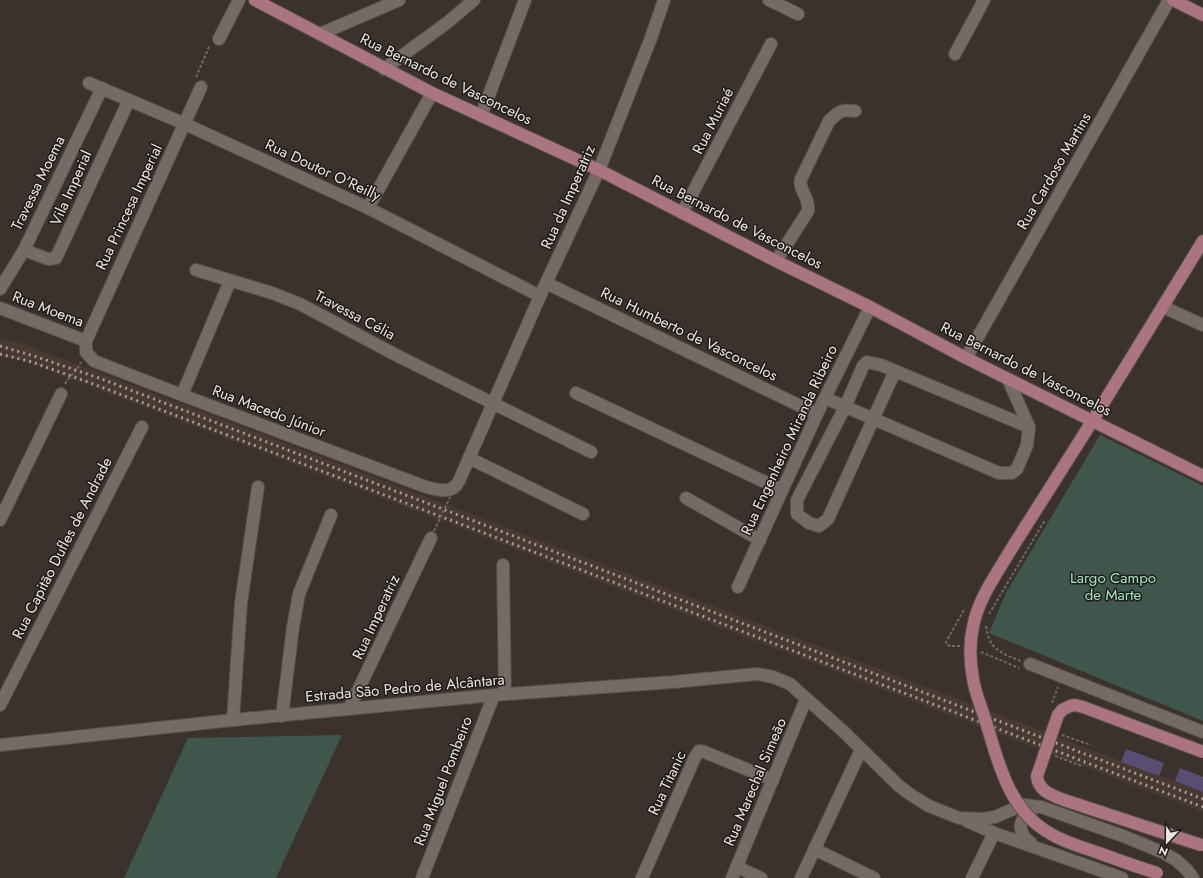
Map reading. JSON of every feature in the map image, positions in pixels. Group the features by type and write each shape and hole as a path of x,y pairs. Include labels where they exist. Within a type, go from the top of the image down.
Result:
{"main road":[{"name":"Rua Bernardo de Vasconcelos","path":"255,0 335,41 384,69 481,116 600,170 682,213 870,307 966,358 1203,476"},
{"path":"1173,0 1203,15"},
{"path":"1161,876 1070,844 1052,835 1029,818 1013,796 998,762 973,680 970,650 977,611 983,597 1010,551 1093,420 1203,241"},
{"path":"1202,846 1064,800 1050,794 1041,787 1038,782 1039,768 1058,715 1062,710 1075,705 1096,711 1203,752"}],"street":[{"path":"219,39 239,0"},
{"path":"320,34 400,0"},
{"path":"384,69 448,22 474,0"},
{"path":"481,116 525,0"},
{"name":"Rua da Imperatriz","path":"454,490 540,296 600,170 664,0"},
{"path":"768,0 798,14"},
{"path":"955,54 984,0"},
{"name":"Rua Cardoso Martins","path":"966,358 1170,0"},
{"name":"Rua Muriaé","path":"682,213 771,44"},
{"name":"Rua Princesa Imperial","path":"86,346 185,124 199,82"},
{"name":"Rua Doutor O'Reilly","path":"89,83 185,124 368,208 540,296"},
{"name":"Travessa Moema","path":"0,289 24,250 102,88"},
{"path":"368,208 432,93"},
{"name":"Vila Imperial","path":"24,250 48,258 56,258 129,100"},
{"path":"776,260 808,211 809,204 800,184 801,179 829,122 836,114 844,109 855,111"},
{"name":"Travessa Célia","path":"196,270 300,304 396,355 493,403"},
{"path":"182,395 230,280"},
{"name":"Rua Humberto de Vasconcelos","path":"546,283 817,414"},
{"name":"Rua Engenheiro Miranda Ribeiro","path":"738,587 817,414 870,307"},
{"path":"1163,307 1203,325"},
{"name":"Rua Moema","path":"0,308 86,346"},
{"name":"Rua Macedo Júnior","path":"86,346 94,361 426,487 444,491 454,490"},
{"path":"895,371 828,519 819,526 809,523 797,514 797,500 845,407 863,366 867,362 881,365 1029,427"},
{"path":"825,398 999,473 1012,473 1016,469 1027,445 1029,427 1008,379"},
{"path":"576,392 782,490"},
{"path":"0,520 61,394"},
{"path":"493,403 591,452"},
{"name":"Rua Capitão Dufles de Andrade","path":"0,704 142,427"},
{"path":"469,458 583,514"},
{"path":"233,720 241,603 258,487"},
{"path":"686,498 760,540"},
{"path":"282,716 293,627 299,594 330,515"},
{"name":"Rua Imperatriz","path":"349,709 432,535"},
{"path":"500,695 502,565"},
{"path":"1030,664 1203,732"},
{"name":"Estrada São Pedro de Alcântara","path":"0,745 349,709 758,674 773,677 790,684 844,732 861,750 911,796 929,806 994,833 1122,878"},
{"name":"Rua Miguel Pombeiro","path":"422,878 500,695"},
{"name":"Rua Marechal Simeão","path":"734,872 806,699"},
{"path":"800,878 861,750"},
{"name":"Rua Titanic","path":"642,878 695,758 700,751 772,780"},
{"path":"959,818 989,819 1018,806 1024,805 1041,807 1123,836 1162,852 1176,860 1193,878"},
{"path":"1037,847 1024,838 1020,828 1027,814 1033,809 1041,807"},
{"path":"972,878 994,833"},
{"path":"814,849 874,878"},
{"path":"734,872 761,878"}],"path":[{"path":"199,82 209,47"},
{"path":"61,394 70,375 77,370 86,346"},
{"path":"432,535 454,490"},
{"path":"988,618 1048,514"},
{"path":"987,622 987,637 991,644 1006,654 1030,664"},
{"path":"1052,704 1059,685 1055,684"},
{"path":"1051,731 1092,745"},
{"path":"1044,752 1082,766"}],"shaded area":[{"path":"0,339 24,344 1203,792 1203,812 21,360 0,357"}],"green space":[{"name":"Largo Campo de Marte","path":"1100,435 1203,486 1203,721 989,633 1006,593"},
{"path":"342,735 276,878 124,878 188,738"}],"building":[{"path":"1126,749 1164,763 1159,776 1121,762"},
{"path":"1180,768 1203,777 1203,792 1175,781"}],"railway":[{"path":"0,346 99,378 1203,799"},
{"path":"0,354 32,362 96,385 1203,807"}]}
